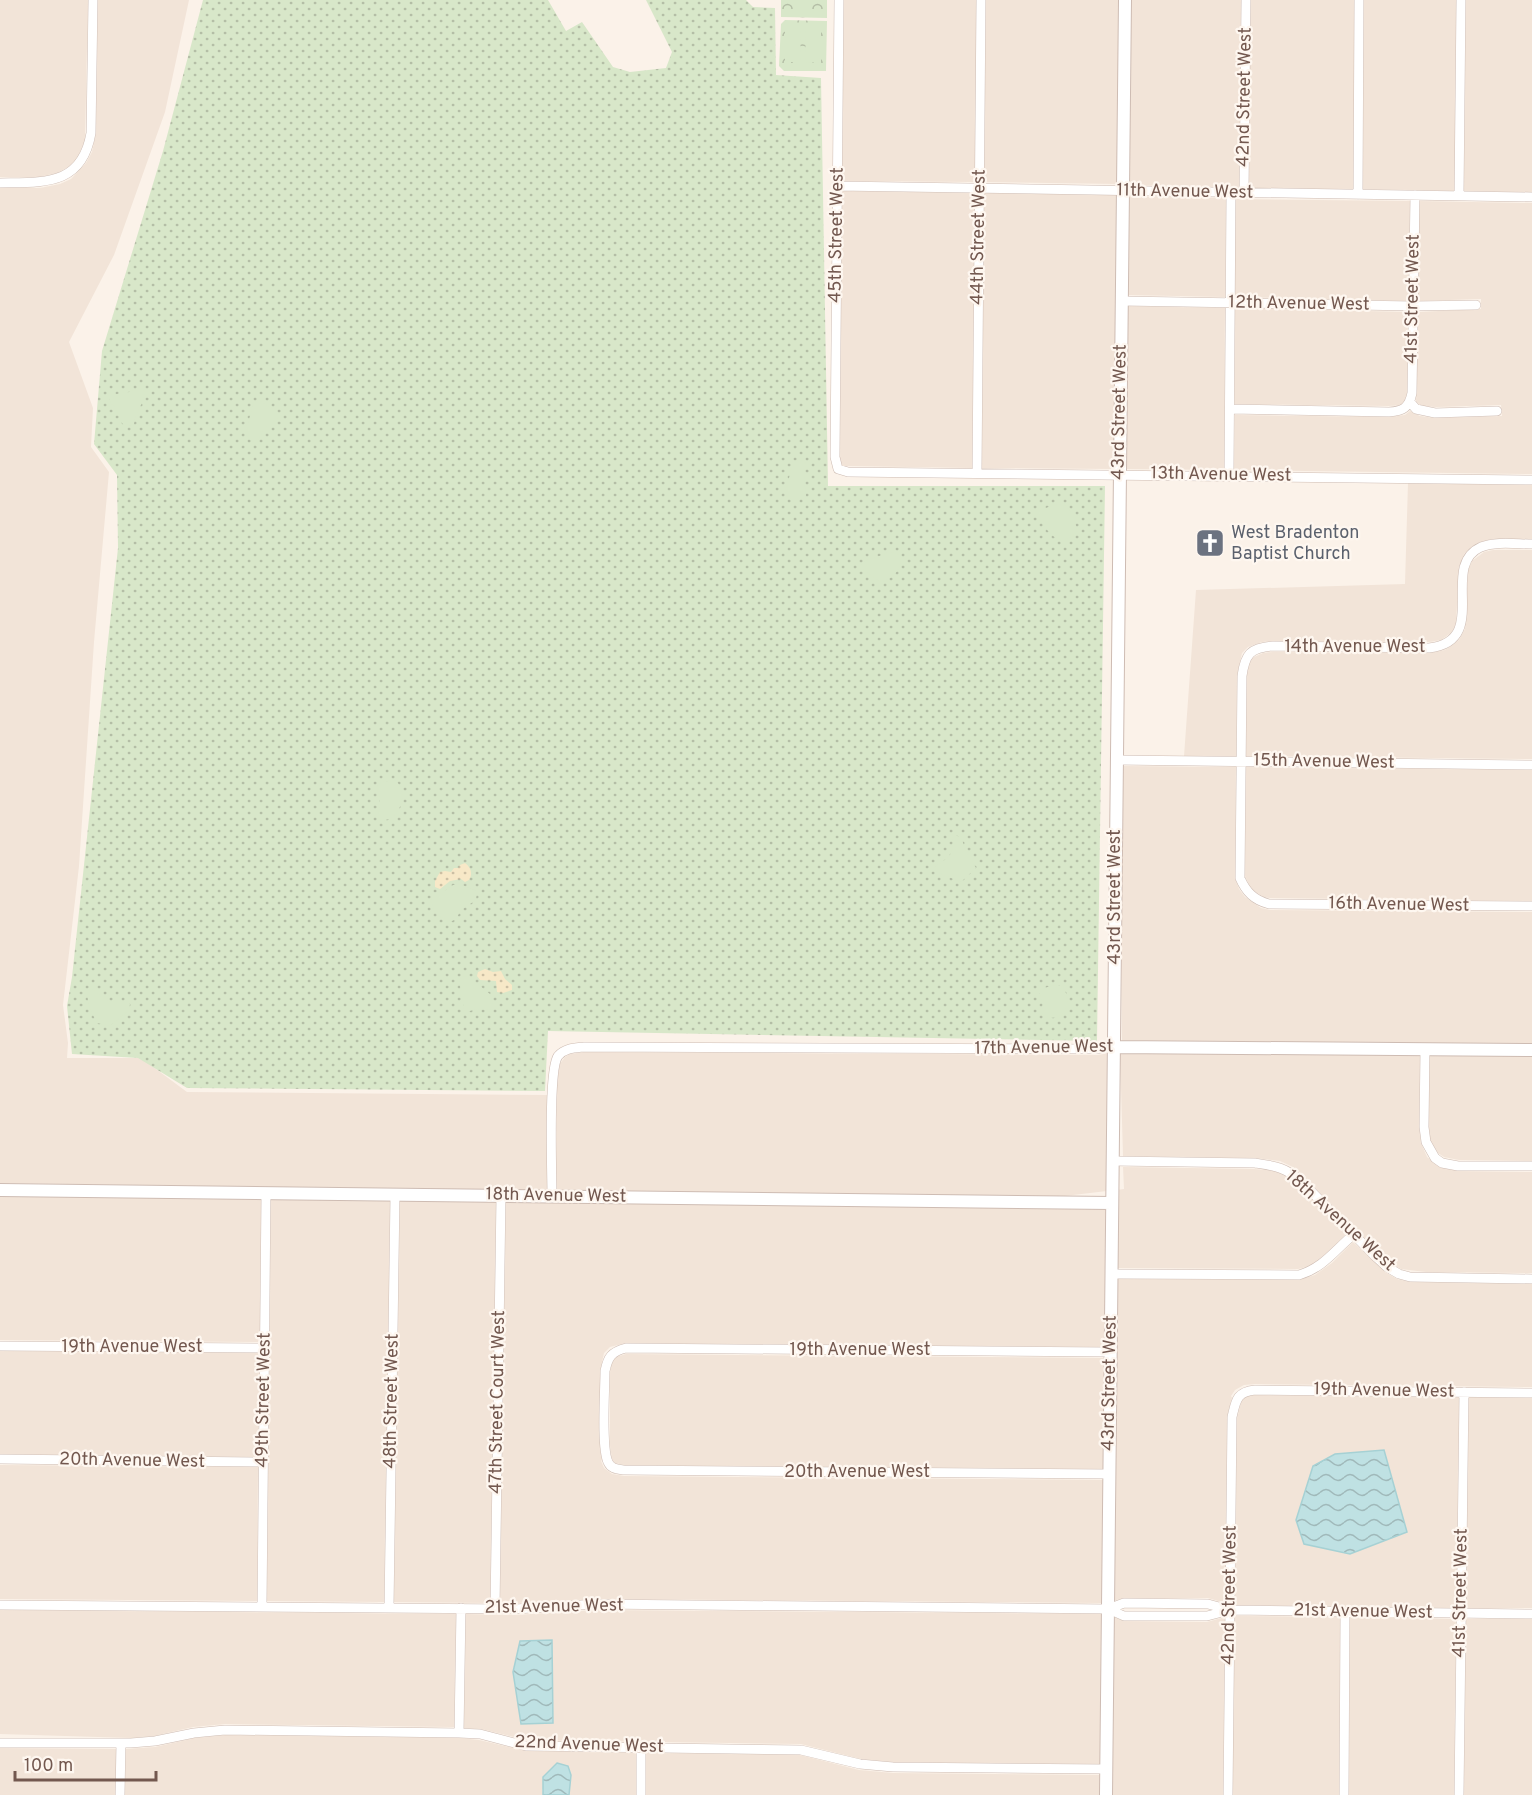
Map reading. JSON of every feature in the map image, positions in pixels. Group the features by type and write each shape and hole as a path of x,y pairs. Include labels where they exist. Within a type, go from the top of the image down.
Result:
{"street":[{"path":"0,183 58,179 69,174 82,160 91,133 93,0"},
{"name":"45th Street West","path":"838,469 835,457 839,0"},
{"name":"44th Street West","path":"977,473 981,0"},
{"name":"43rd Street West","path":"1106,1795 1125,0"},
{"name":"42nd Street West","path":"1244,193 1246,0"},
{"path":"1358,195 1359,0"},
{"path":"1460,196 1461,0"},
{"name":"11th Avenue West","path":"837,186 1532,197"},
{"name":"42nd Street West","path":"1229,475 1231,193"},
{"name":"41st Street West","path":"1410,402 1412,393 1414,195"},
{"name":"12th Avenue West","path":"1122,301 1413,306 1476,304"},
{"path":"1230,409 1398,411 1406,408 1410,402 1416,409 1435,413 1497,411"},
{"name":"13th Avenue West","path":"838,469 848,472 1532,480"},
{"name":"14th Avenue West","path":"1241,762 1242,676 1248,654 1258,648 1272,646 1429,648 1443,645 1455,636 1461,626 1464,569 1468,558 1479,548 1492,544 1532,544"},
{"name":"15th Avenue West","path":"1116,760 1532,765"},
{"name":"16th Avenue West","path":"1241,762 1240,878 1254,898 1266,903 1532,906"},
{"name":"17th Avenue West","path":"552,1196 554,1063 558,1056 568,1049 584,1047 1086,1049 1115,1047 1532,1050"},
{"path":"1425,1049 1424,1126 1427,1146 1435,1158 1442,1163 1458,1166 1532,1166"},
{"name":"18th Avenue West","path":"1113,1161 1255,1163 1278,1166 1291,1172 1353,1235 1387,1267 1399,1274 1426,1277 1532,1279"},
{"name":"18th Avenue West","path":"0,1190 1112,1203"},
{"name":"49th Street West","path":"262,1607 266,1193"},
{"name":"48th Street West","path":"389,1608 395,1195"},
{"name":"47th Street Court West","path":"495,1609 501,1196"},
{"path":"1112,1274 1299,1275 1312,1271 1353,1235"},
{"name":"19th Avenue West","path":"0,1346 264,1348"},
{"name":"19th Avenue West","path":"607,1462 605,1371 607,1359 610,1354 626,1348 1110,1352"},
{"name":"19th Avenue West","path":"1238,1396 1245,1391 1255,1390 1532,1393"},
{"name":"41st Street West","path":"1459,1795 1464,1392"},
{"name":"42nd Street West","path":"1228,1795 1232,1417 1238,1396"},
{"name":"20th Avenue West","path":"0,1459 263,1462"},
{"name":"20th Avenue West","path":"607,1462 613,1468 624,1470 1109,1474"},
{"name":"21st Avenue West","path":"0,1605 530,1609 597,1604 1108,1609 1124,1603 1208,1604 1230,1611 1532,1614"},
{"path":"459,1732 461,1608"},
{"path":"1344,1795 1345,1612"},
{"name":"22nd Avenue West","path":"0,1743 121,1743 155,1741 194,1732 225,1730 459,1732 480,1734 526,1746 801,1749 860,1764 893,1767 1107,1769"},
{"path":"120,1795 121,1743"},
{"path":"641,1748 641,1795"}],"shaded area":[{"path":"0,0 88,0 85,140 72,165 57,173 39,177 0,177"},
{"path":"98,0 189,0 165,112 114,255 69,342 93,408 91,447 109,472 94,642 79,866 63,1005 68,1043 67,1058 141,1058 187,1092 547,1095 547,1191 0,1183 0,188 40,188 60,184 71,179 86,163 92,152 96,133"},
{"path":"844,0 977,0 975,182 842,181"},
{"path":"986,0 1120,0 1118,184 984,182"},
{"path":"1130,0 1241,0 1239,188 1128,185"},
{"path":"1250,0 1355,0 1353,189 1249,188"},
{"path":"1364,0 1456,0 1455,191 1363,189"},
{"path":"1466,0 1532,0 1532,192 1464,191"},
{"path":"842,191 975,193 972,468 843,466 840,463"},
{"path":"984,193 1118,195 1115,469 982,468"},
{"path":"1128,196 1226,198 1225,297 1127,295"},
{"path":"1235,199 1410,201 1408,301 1235,297"},
{"path":"1419,201 1532,203 1532,474 1234,470 1235,415 1389,417 1405,415 1410,411 1420,416 1435,418 1502,416 1501,405 1436,407 1422,406 1416,402 1418,312 1481,309 1481,299 1418,301"},
{"path":"1127,306 1225,308 1224,470 1124,469"},
{"path":"1235,308 1408,312 1405,402 1402,405 1389,406 1235,404"},
{"path":"1408,483 1532,485 1532,539 1491,539 1476,544 1464,554 1459,567 1456,624 1452,632 1441,640 1429,642 1273,641 1248,647 1242,653 1237,675 1236,756 1184,756 1196,590 1405,584"},
{"path":"1532,550 1532,759 1246,756 1247,676 1248,665 1252,658 1273,652 1429,653 1445,650 1459,640 1465,629 1468,570 1472,561 1484,552"},
{"path":"1121,766 1236,767 1235,878 1245,897 1261,908 1270,910 1532,912 1532,1045 1122,1042"},
{"path":"1246,767 1532,770 1532,901 1263,897 1251,889 1245,876"},
{"path":"584,1052 1098,1055 1110,1053 1107,1191 1056,1197 556,1191 559,1065 570,1054"},
{"path":"1120,1053 1420,1054 1419,1127 1421,1143 1427,1157 1440,1167 1458,1171 1532,1172 1532,1273 1426,1272 1401,1269 1378,1252 1293,1167 1280,1161 1255,1158 1123,1156"},
{"path":"1429,1055 1532,1056 1532,1161 1459,1160 1444,1157 1438,1153 1430,1141"},
{"path":"1123,1167 1277,1171 1298,1185 1346,1234 1310,1266 1298,1269 1116,1268 1117,1190 1124,1189"},
{"path":"0,1195 261,1198 260,1342 0,1340"},
{"path":"271,1198 390,1200 384,1602 267,1601"},
{"path":"400,1200 496,1201 490,1603 394,1602"},
{"path":"506,1201 1107,1208 1106,1347 626,1343 610,1347 604,1353 600,1372 601,1461 604,1468 612,1474 624,1476 1104,1480 1103,1603 597,1599 500,1604"},
{"path":"1353,1242 1385,1272 1397,1279 1410,1282 1532,1284 1532,1387 1244,1385 1235,1390 1231,1396 1227,1417 1225,1603 1208,1598 1124,1598 1113,1601 1116,1279 1299,1280 1315,1275 1332,1263"},
{"path":"0,1351 260,1353 258,1457 0,1454"},
{"path":"626,1354 1106,1358 1104,1469 624,1465 615,1463 610,1446 610,1372 612,1362 616,1357"},
{"path":"1255,1395 1459,1397 1456,1608 1235,1605 1237,1418 1242,1399"},
{"path":"1469,1397 1532,1398 1532,1608 1466,1608"},
{"path":"0,1465 258,1467 257,1601 0,1599"},
{"path":"0,1610 456,1614 454,1727 225,1724 131,1738 0,1734"},
{"path":"597,1610 1103,1614 1102,1764 893,1762 861,1759 801,1744 526,1740 481,1729 464,1728 466,1614 516,1615","holes":["552,1640 522,1724 513,1672 520,1641"]},
{"path":"1235,1616 1340,1617 1339,1795 1232,1795"},
{"path":"1113,1617 1124,1621 1207,1622 1225,1617 1223,1795 1112,1795"},
{"path":"1350,1617 1456,1619 1454,1795 1349,1795"},
{"path":"1466,1619 1532,1619 1532,1795 1464,1795"},
{"path":"226,1735 459,1738 479,1740 526,1751 637,1753 636,1795 569,1795 571,1775 568,1766 558,1763 542,1790 543,1795 125,1795 126,1749 155,1747 195,1738"},
{"path":"0,1748 116,1749 116,1795 0,1795"},
{"path":"646,1753 800,1755 859,1770 893,1773 1102,1775 1102,1795 646,1795"}],"green space":[{"path":"203,0 548,0 566,31 582,22 613,67 630,72 666,68 672,52 646,0 746,0 753,7 775,8 776,75 821,78 828,486 1105,486 1097,1041 548,1031 545,1091 187,1088 138,1058 72,1054 67,1006 118,548 117,475 94,444 102,351 163,151"},
{"path":"781,0 827,0 827,18 781,17"},
{"path":"785,20 827,21 826,71 784,71 779,66 781,24"},
{"path":"785,29 801,29 800,62 785,62"},
{"path":"806,29 821,29 821,63 805,62"},
{"path":"138,389 145,392 134,424 124,426 109,398 111,395"},
{"path":"259,400 276,411 278,415 277,419 264,429 257,442 253,442 246,434 253,403"},
{"path":"801,460 806,463 804,477 806,497 803,499 789,498 785,495 793,461"},
{"path":"1064,504 1073,516 1077,532 1064,540 1054,537 1037,517 1039,511 1053,505"},
{"path":"888,552 900,556 900,565 892,576 880,582 861,565 866,560"},
{"path":"395,780 402,792 400,806 392,817 379,820 380,800 377,786 382,782"},
{"path":"954,835 961,837 976,868 961,882 934,871 935,867 951,852"},
{"path":"453,885 462,885 477,891 476,900 461,910 456,919 452,921 437,915 432,905 432,893 443,892"},
{"path":"465,976 490,994 492,1010 477,1009 466,1012 460,983 460,979"},
{"path":"1054,985 1061,986 1067,998 1067,1004 1062,1014 1050,1017 1043,1015 1043,1002 1038,990"},
{"path":"92,989 105,1000 128,1002 129,1010 110,1026 97,1023 88,1000 88,991"}],"sand":[{"path":"465,863 471,871 469,880 450,881 440,889 435,887 435,881 440,872 451,872"},
{"path":"485,969 493,972 501,971 512,985 512,990 497,992 496,981 480,980 477,976 478,972"}],"water":[{"path":"1384,1450 1407,1532 1350,1554 1304,1544 1296,1520 1313,1466 1335,1454"},
{"path":"552,1640 553,1723 521,1724 513,1672 520,1641"},
{"path":"557,1763 568,1766 571,1775 569,1795 543,1795 543,1777"}],"place":[{"name":"West Bradenton Baptist Church","path":"1210,543"}]}
